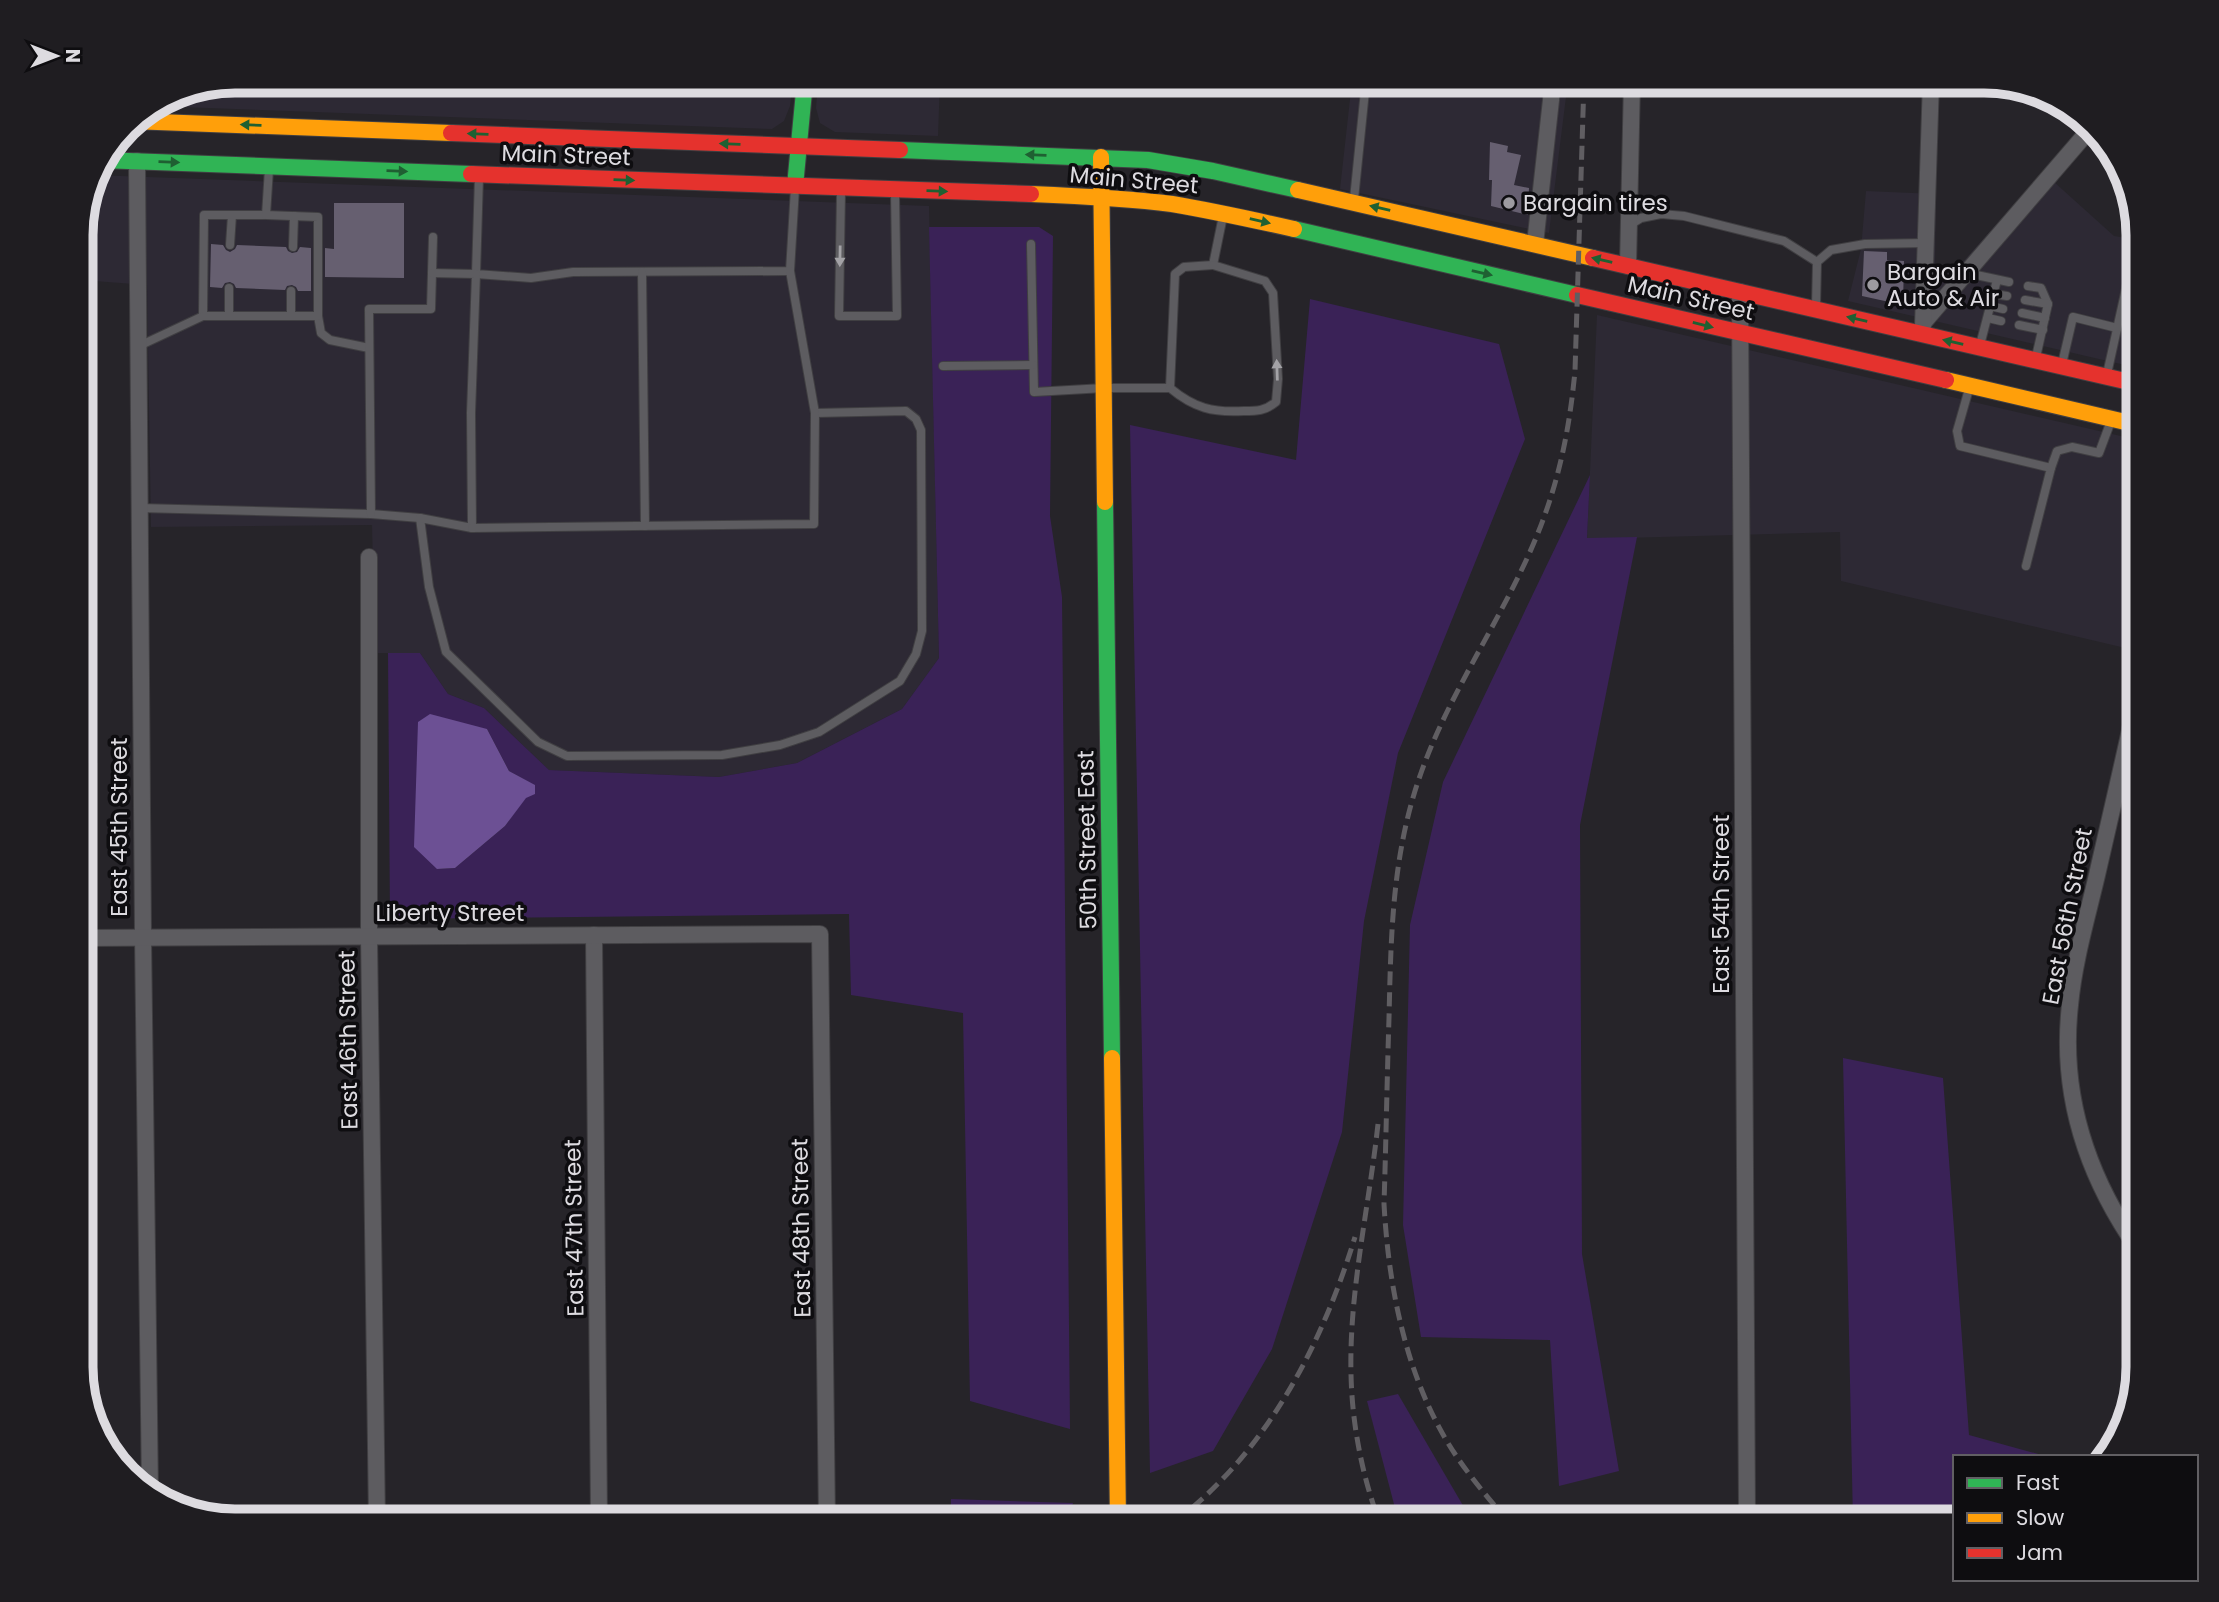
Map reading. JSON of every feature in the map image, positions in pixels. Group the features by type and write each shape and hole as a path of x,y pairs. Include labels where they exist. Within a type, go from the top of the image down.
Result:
{"main road":[{"path":"795,186 804,93"},
{"name":"Main Street","path":"152,120 1148,159 1353,202 1816,310 1923,329 1980,348 2126,381"},
{"name":"50th Street East","path":"1101,157 1118,1509"},
{"name":"Main Street","path":"114,160 1102,197 1169,204 1224,213 2126,422"}],"street":[{"path":"1535,244 1551,93"},
{"path":"1628,266 1632,93"},
{"path":"1923,329 1931,93"},
{"path":"1923,329 1967,273 2085,135"},
{"name":"East 45th Street","path":"137,161 150,1481"},
{"name":"East 54th Street","path":"1740,292 1747,1509"},
{"name":"East 46th Street","path":"369,557 369,936 377,1509"},
{"name":"East 56th Street","path":"2126,746 2077,960 2069,1006 2068,1052 2072,1099 2089,1162 2126,1231"},
{"name":"Liberty Street","path":"93,938 820,934"},
{"name":"East 48th Street","path":"820,934 827,1509"},
{"name":"East 47th Street","path":"594,935 600,1509"}],"lane":[{"path":"1353,202 1365,93"},
{"path":"266,215 269,166"},
{"path":"472,528 471,413 479,174"},
{"path":"140,508 371,514 420,518 472,528 814,524 815,413 790,271 795,186"},
{"path":"841,188 839,316 897,316 895,190"},
{"path":"1213,265 1224,213"},
{"path":"1629,226 1642,218 1661,214 1684,216 1784,241 1817,262"},
{"path":"203,316 204,215 318,217 318,316 321,333 330,340 369,348"},
{"path":"230,245 232,215"},
{"path":"293,247 294,216"},
{"path":"371,514 369,309 431,309 433,237"},
{"path":"1816,310 1817,262 1831,250 1865,244 1926,243"},
{"path":"1031,244 1034,392 1170,388 1185,401 1218,413 1265,410 1276,402 1278,379 1272,293 1265,281 1213,265 1184,267 1175,274 1170,388"},
{"path":"432,273 531,278 573,272 790,271"},
{"path":"642,272 645,527"},
{"path":"1967,273 2009,282"},
{"path":"1980,348 1997,280"},
{"path":"2028,286 2041,288 2048,304 2035,360"},
{"path":"229,288 229,316"},
{"path":"2106,377 2126,290"},
{"path":"291,291 291,316"},
{"path":"1994,294 2007,296"},
{"path":"2025,300 2048,304"},
{"path":"1990,306 2003,309"},
{"path":"2022,313 2045,318"},
{"path":"138,347 203,316 318,316"},
{"path":"1988,317 2001,321"},
{"path":"2062,367 2073,317 2118,328"},
{"path":"2019,325 2043,330"},
{"path":"943,366 1033,365"},
{"path":"1970,386 1957,431 1961,446 2052,468"},
{"path":"420,518 429,587 446,652 538,742 568,756 722,755 780,745 819,732 900,681 916,654 922,631 921,430 916,419 906,411 815,413"},
{"path":"2026,566 2057,452 2072,447 2098,453 2112,419"}],"shaded area":[{"path":"225,93 792,93 784,121 772,129 174,107 207,95"},
{"path":"817,93 940,93 938,136 835,132 820,123 816,108"},
{"path":"1351,93 1566,93 1549,233 1340,189"},
{"path":"2043,172 2114,236 2126,238 2126,365 1848,301 1861,249 1866,191 1936,194 1935,268 1952,274"},
{"path":"106,175 929,206 939,658 902,709 797,763 719,777 549,770 484,708 448,694 420,653 375,653 372,525 151,527 147,285 93,281 94,216"},
{"path":"929,227 1039,227 1053,236 1050,516 1062,597 1070,1429 970,1401 963,1013 851,995 849,914 390,919 388,653 420,653 448,694 484,708 549,770 719,777 797,763 902,709 939,658","holes":["487,729 509,771 534,785 505,826 455,868 437,869"]},
{"path":"1310,299 1499,344 1525,439 1398,753 1364,921 1342,1132 1272,1349 1213,1451 1150,1473 1130,425 1296,460"},
{"path":"1597,315 2126,437 2126,648 1841,581 1840,532 1587,539"},
{"path":"1590,475 1587,538 1637,537 1580,825 1582,1254 1619,1471 1559,1486 1550,1340 1421,1337 1403,1225 1410,925 1443,782"},
{"path":"430,714 487,729 509,771 535,785 535,794 526,798 505,826 455,868 437,869 414,847 418,722"},
{"path":"1843,1058 1943,1078 1969,1435 2042,1455 1953,1455 1953,1509 1853,1509"},
{"path":"1398,1394 1465,1509 1396,1509 1367,1401"},
{"path":"951,1499 1073,1503 1071,1509 951,1509"}],"building":[{"path":"1490,142 1508,146 1507,152 1521,155 1514,185 1529,188 1528,215 1491,206"},
{"path":"334,203 404,203 404,278 325,277 325,248 334,249"},
{"path":"211,244 223,245 230,252 237,245 286,247 292,253 297,252 300,247 311,248 311,291 298,291 292,285 285,290 236,288 230,282 225,283 222,288 210,287"},
{"path":"1864,251 1887,252 1887,260 1904,261 1903,305 1862,296"}],"railway":[{"path":"1498,1509 1469,1474 1445,1438 1429,1407 1405,1342 1397,1307 1384,1204 1392,925 1404,834 1421,773 1468,670 1533,545 1551,497 1564,448 1575,371 1584,93"},
{"path":"1375,1509 1359,1449 1353,1412 1351,1343 1356,1280 1378,1124"},
{"path":"1190,1509 1238,1462 1287,1393 1326,1317 1355,1237"}],"traffic: fast":[{"path":"795,186 804,93"},
{"path":"900,150 1148,160 1298,190"},
{"path":"114,160 471,174"},
{"path":"1294,229 1577,295"},
{"path":"1105,502 1112,1058"}],"traffic: slow":[{"path":"150,122 451,133"},
{"path":"1101,157 1105,502"},
{"path":"1298,190 1593,258"},
{"path":"1031,194 1172,204 1294,229"},
{"path":"1946,380 2126,422"},
{"path":"1112,1058 1118,1509"}],"traffic: jam":[{"path":"451,133 900,150"},
{"path":"471,174 1031,194"},
{"path":"1593,258 2126,381"},
{"path":"1577,295 1946,380"}],"place":[{"name":"Bargain tires","path":"1509,203"},
{"name":"Bargain Auto & Air","path":"1873,285"}]}
